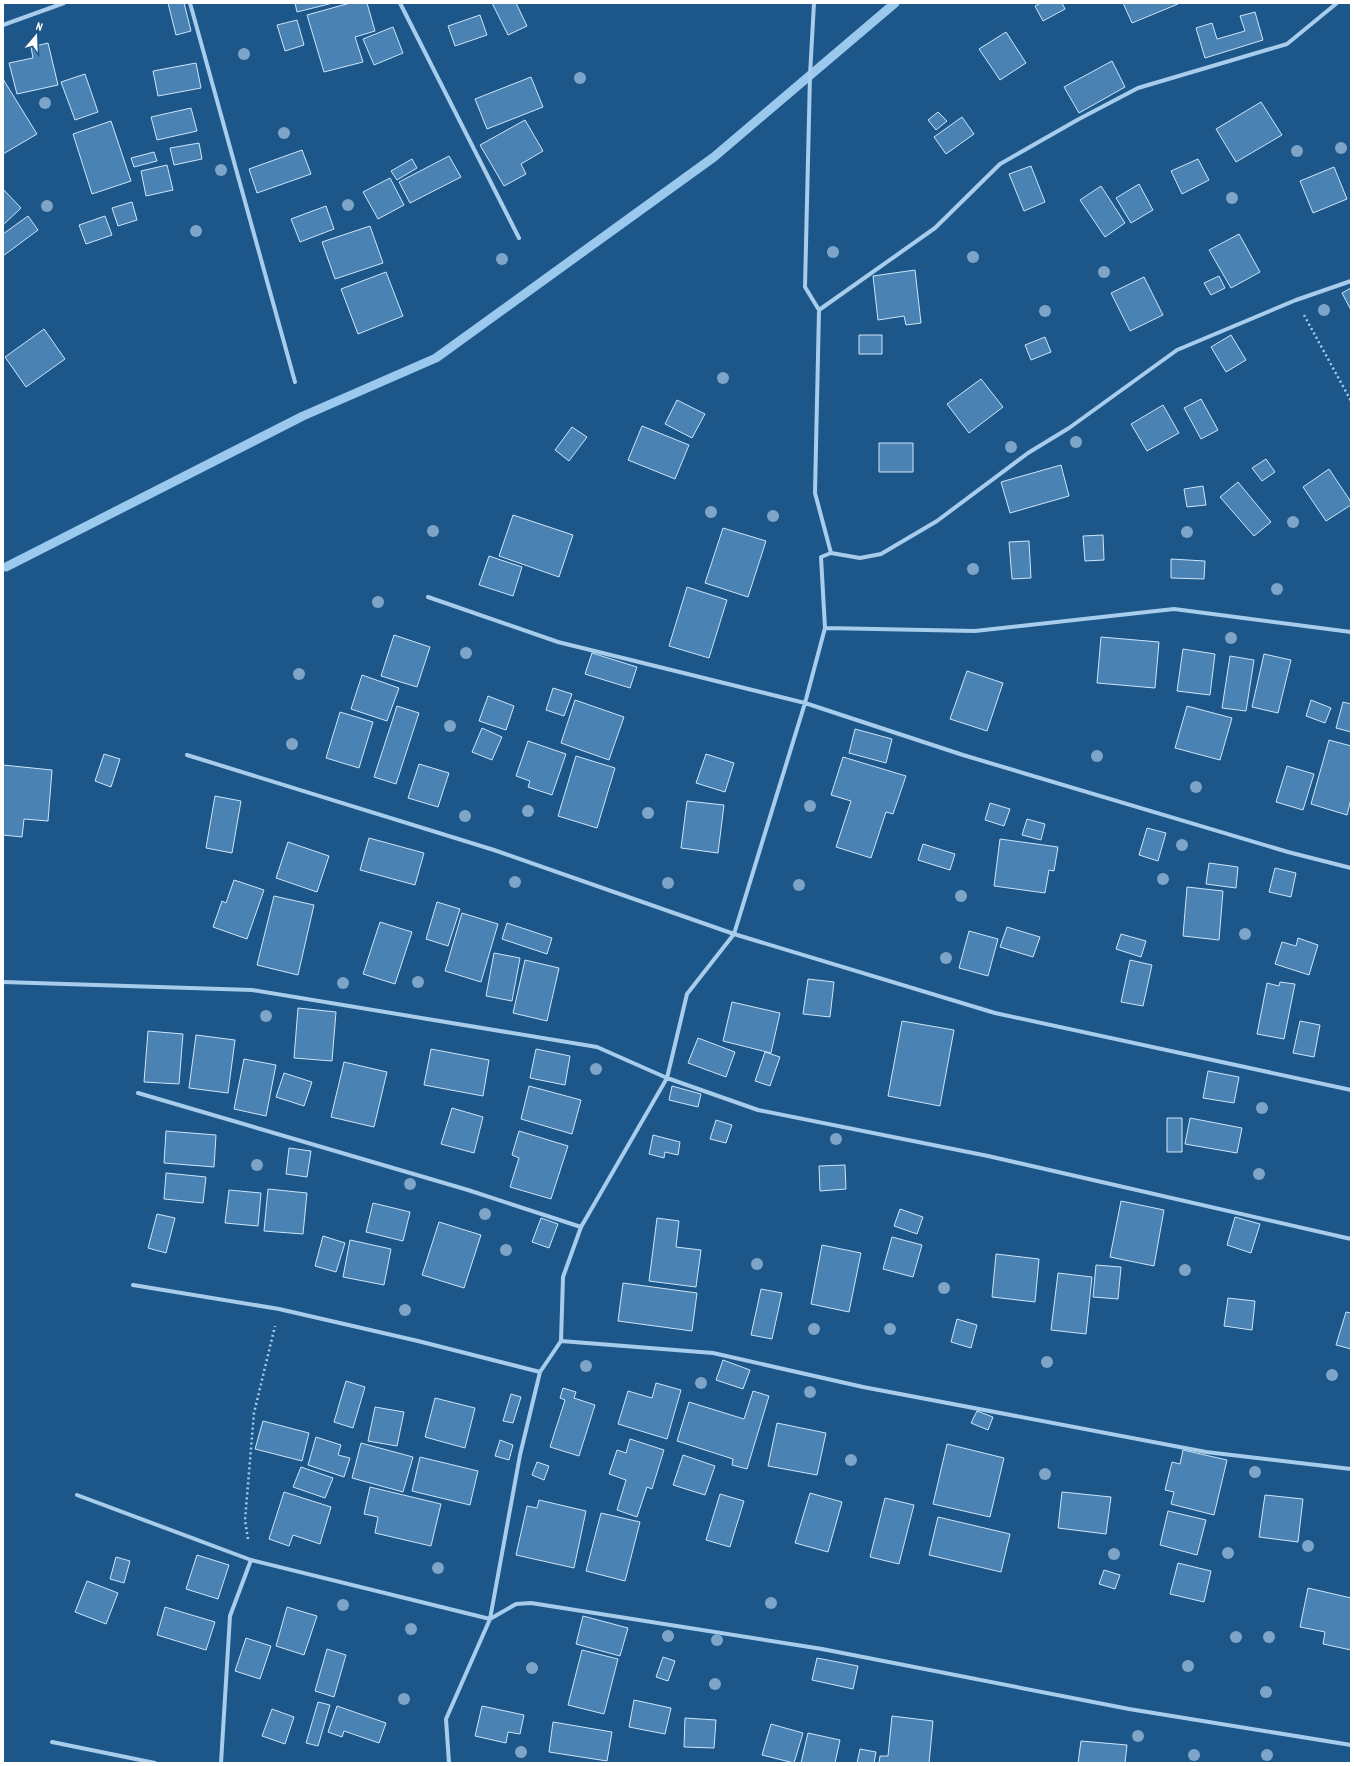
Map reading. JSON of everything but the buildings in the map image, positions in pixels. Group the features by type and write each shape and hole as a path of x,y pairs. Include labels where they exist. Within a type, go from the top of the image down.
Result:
{"street":[{"path":"3,25 64,3"},
{"path":"190,3 295,382"},
{"path":"400,3 519,238"},
{"path":"814,3 810,76 805,287 819,310 815,493 831,553"},
{"path":"819,310 935,228 1000,164 1079,119 1138,88 1287,44 1337,3"},
{"path":"448,1763 446,1719 490,1619 520,1455 540,1372 561,1341 563,1277 581,1227 667,1078 687,994 734,934 805,702 825,628 821,558 831,553 860,558 881,554 937,521 1028,453 1069,428 1177,350 1296,300 1351,281"},
{"path":"428,597 558,642 805,702 970,758 1280,850 1351,868"},
{"path":"825,628 975,632 1174,609 1351,632"},
{"path":"187,755 494,850 734,934 995,1013 1351,1090"},
{"path":"3,982 252,990 597,1047 667,1078 758,1110 988,1156 1351,1239"},
{"path":"138,1093 468,1190 581,1227"},
{"path":"133,1286 279,1308 540,1372"},
{"path":"561,1341 713,1353 863,1386 1206,1452 1351,1469"},
{"path":"77,1495 251,1560 490,1619 516,1604 531,1603 822,1648 1129,1709 1351,1745"},
{"path":"221,1763 230,1616 251,1560"},
{"path":"52,1742 155,1763"}],"path":[{"path":"1296,300 1351,401"},
{"path":"251,1560 245,1520 254,1413 279,1308"}],"waterway":[{"path":"6,567 303,416 436,358 714,157 895,3"}]}
